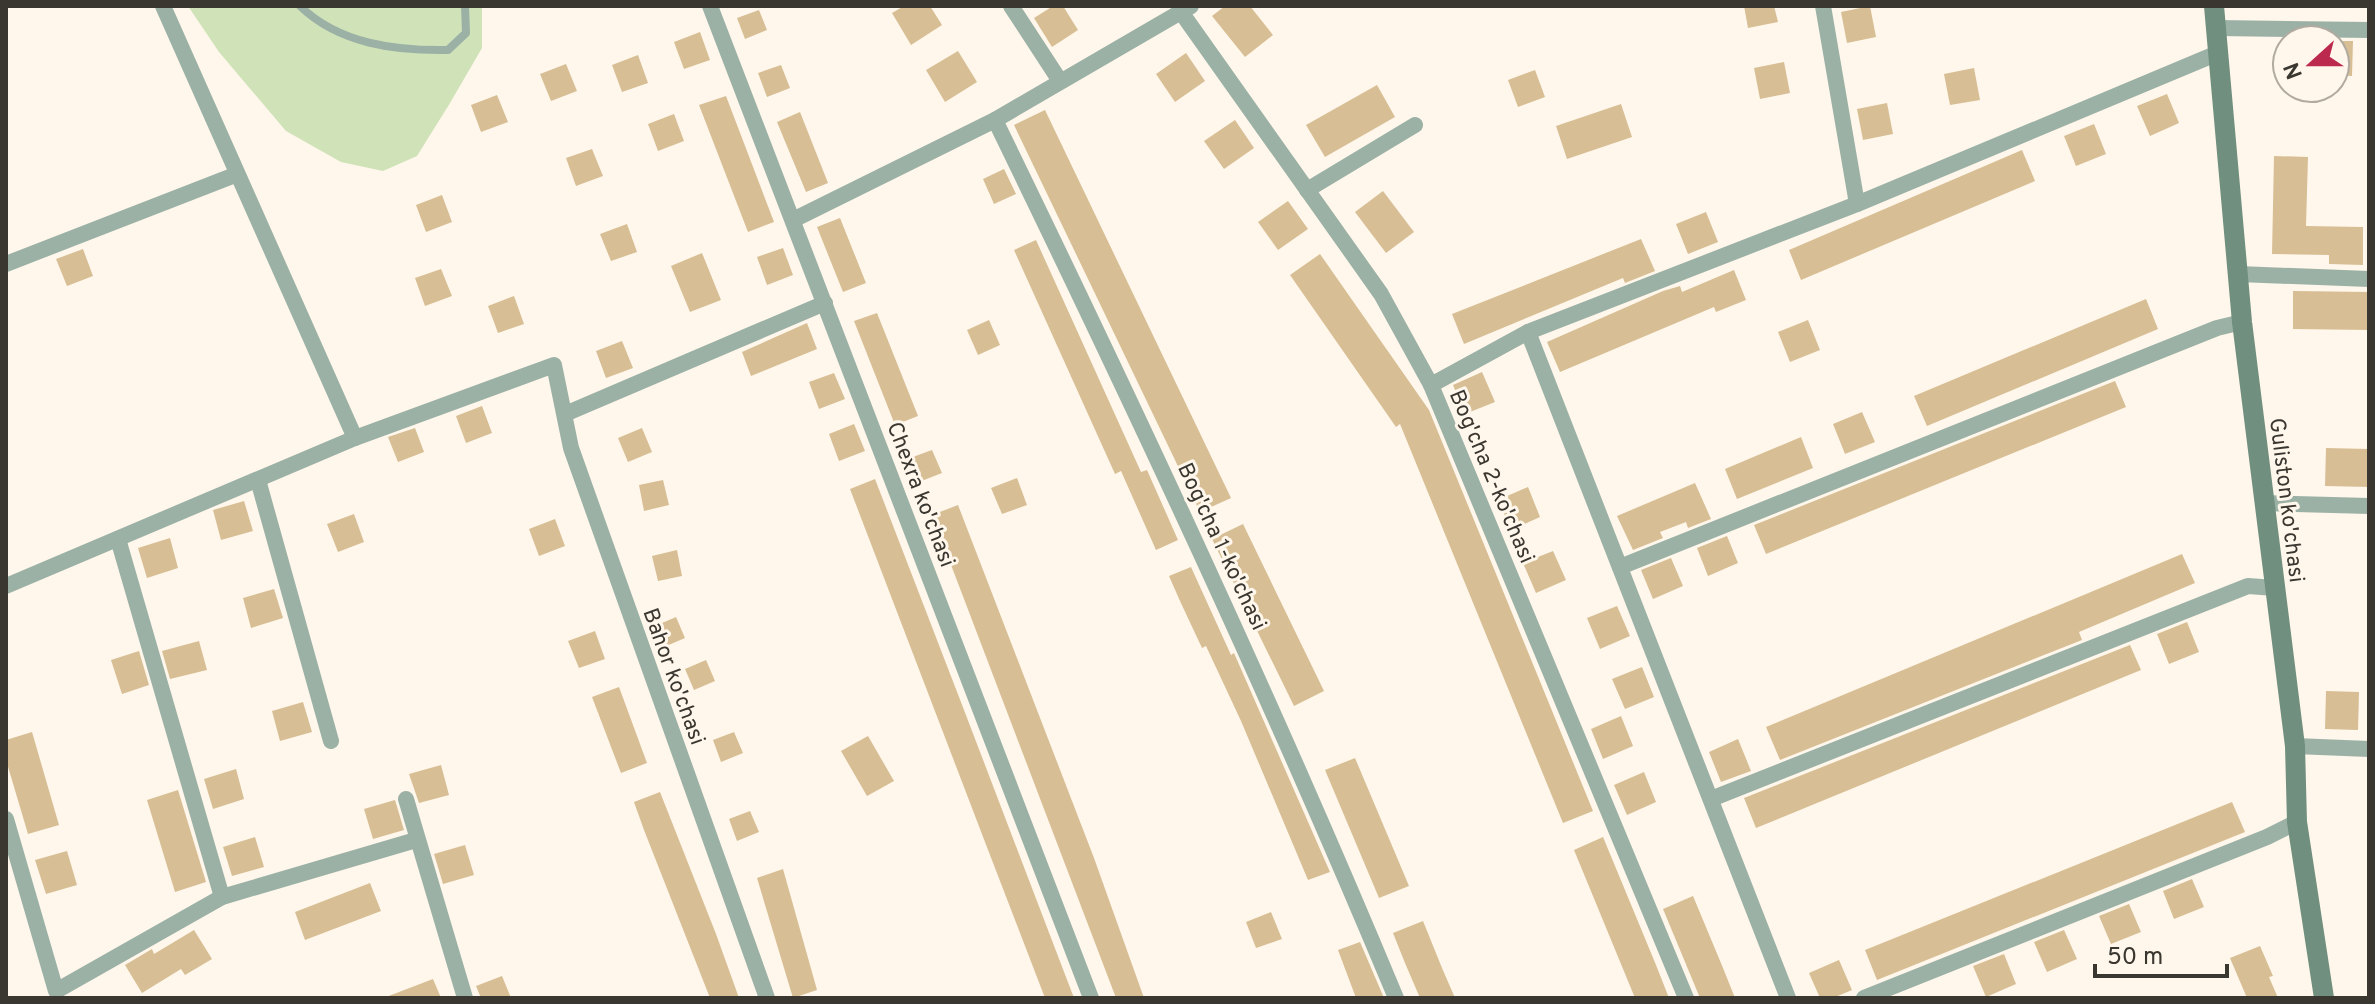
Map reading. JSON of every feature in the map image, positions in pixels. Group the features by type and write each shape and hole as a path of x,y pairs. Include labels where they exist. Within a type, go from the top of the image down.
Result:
{"main road":[{"name":"Guliston ko'chasi","path":"2214,6 2242,322 2295,746 2297,822 2324,998"}],"street":[{"path":"6,586 355,438 235,175 163,6"},
{"name":"Chexra ko'chasi","path":"710,6 795,219 1091,998"},
{"path":"1011,6 1060,81"},
{"path":"1823,6 1857,204"},
{"path":"795,219 995,120 1186,9"},
{"name":"Bog'cha 2-ko'chasi","path":"1186,9 1381,294 1431,385 1686,998"},
{"path":"2217,28 2369,30"},
{"path":"1431,385 1528,332 1857,204 2218,53"},
{"name":"Bog'cha 1-ko'chasi","path":"995,120 1134,406 1297,762 1396,998"},
{"path":"1307,190 1415,125"},
{"path":"6,264 235,175"},
{"path":"2239,274 2369,279"},
{"path":"565,414 825,303"},
{"path":"1620,567 2217,328 2242,322"},
{"path":"1528,332 1788,998"},
{"name":"Bahor ko'chasi","path":"355,438 554,365 571,448 767,998"},
{"path":"258,480 331,741"},
{"path":"2264,503 2369,506"},
{"path":"118,539 222,897"},
{"path":"1711,799 2248,586 2275,588"},
{"path":"2295,746 2369,749"},
{"path":"406,799 465,998"},
{"path":"6,819 56,991 222,897 416,840"},
{"path":"1864,998 2267,837 2297,822"}],"lane":[{"path":"300,6 317,23 348,35 382,47 422,50 448,50 466,33 465,6"}],"green space":[{"path":"188,6 482,6 482,48 417,156 383,171 341,162 286,131 219,52"}],"building":[{"path":"904,6 930,6 942,25 911,45 892,13"},
{"path":"1053,6 1063,6 1078,30 1052,47 1034,18"},
{"path":"1225,6 1250,6 1273,35 1245,57 1212,16"},
{"path":"1744,6 1774,6 1778,22 1748,28"},
{"path":"1870,6 1876,37 1847,43 1841,12"},
{"path":"759,10 767,30 745,39 737,18"},
{"path":"700,32 710,60 684,69 674,42"},
{"path":"2351,41 2353,41 2352,76"},
{"path":"958,51 977,82 945,102 926,70"},
{"path":"1186,53 1205,81 1175,102 1156,74"},
{"path":"638,55 648,83 622,92 612,65"},
{"path":"1784,62 1790,93 1760,99 1754,68"},
{"path":"566,64 577,91 551,101 540,74"},
{"path":"781,65 790,88 767,97 758,73"},
{"path":"1974,68 1980,100 1950,105 1944,74"},
{"path":"1535,70 1545,97 1518,107 1508,80"},
{"path":"1377,85 1395,117 1325,157 1306,125"},
{"path":"2167,94 2179,123 2150,136 2137,106"},
{"path":"497,95 508,122 481,132 471,105"},
{"path":"726,96 774,222 748,232 699,105"},
{"path":"1887,103 1893,134 1863,140 1857,109"},
{"path":"1621,104 1632,137 1567,159 1556,126"},
{"path":"1045,110 1231,498 1200,512 1014,125"},
{"path":"800,112 828,183 806,192 777,122"},
{"path":"674,114 684,141 658,151 648,124"},
{"path":"1235,120 1254,148 1224,169 1204,141"},
{"path":"2094,124 2106,154 2076,166 2064,136"},
{"path":"592,149 603,176 576,186 566,158"},
{"path":"2022,150 2035,181 1801,280 1789,250"},
{"path":"2274,156 2308,157 2306,226 2363,227 2363,265 2329,264 2329,255 2272,254"},
{"path":"1004,169 1016,194 994,204 983,179"},
{"path":"1383,191 1414,232 1386,253 1355,212"},
{"path":"442,195 452,222 426,232 416,205"},
{"path":"1288,201 1308,229 1278,250 1258,222"},
{"path":"1706,212 1718,242 1688,254 1676,224"},
{"path":"840,218 866,283 843,292 817,227"},
{"path":"627,224 637,252 611,261 600,234"},
{"path":"1641,239 1655,271 1625,283 1623,278 1464,344 1452,314"},
{"path":"1036,240 1141,472 1147,470 1178,540 1156,550 1121,471 1115,474 1014,250"},
{"path":"783,248 793,275 767,285 757,257"},
{"path":"83,249 93,276 67,286 56,259"},
{"path":"702,253 721,300 690,312 671,266"},
{"path":"1320,254 1429,410 1593,811 1563,823 1400,424 1396,427 1290,275"},
{"path":"441,269 452,296 425,306 415,278"},
{"path":"1734,270 1746,300 1716,312 1714,307 1560,372 1547,342 1663,291 1680,286 1682,292"},
{"path":"2293,291 2369,292 2369,330 2293,329"},
{"path":"514,296 524,324 498,333 488,306"},
{"path":"2146,299 2158,329 1927,426 1914,396"},
{"path":"877,313 918,416 895,425 854,321"},
{"path":"989,320 1000,345 978,355 967,330"},
{"path":"1808,320 1820,350 1790,362 1778,332"},
{"path":"807,323 817,349 751,376 742,352"},
{"path":"622,341 633,368 606,378 596,351"},
{"path":"1482,372 1495,402 1465,414 1453,385"},
{"path":"834,373 845,399 819,409 809,382"},
{"path":"2115,381 2126,407 1766,554 1754,525"},
{"path":"482,406 492,433 466,443 456,416"},
{"path":"1862,412 1875,442 1845,454 1833,424"},
{"path":"854,424 865,451 839,461 829,434"},
{"path":"415,428 424,452 398,462 388,437"},
{"path":"642,428 652,452 628,462 618,438"},
{"path":"1801,437 1813,468 1737,499 1725,469"},
{"path":"2326,448 2369,449 2369,487 2325,486"},
{"path":"932,450 942,473 919,482 910,458"},
{"path":"1017,478 1027,505 1002,514 991,488"},
{"path":"875,479 1074,998 1045,998 985,842 850,489"},
{"path":"663,480 669,505 644,511 639,485"},
{"path":"1695,483 1711,519 1688,528 1686,522 1660,532 1663,538 1633,550 1617,516"},
{"path":"1528,487 1540,517 1511,530 1498,500"},
{"path":"244,501 253,531 221,540 213,510"},
{"path":"958,505 1094,858 1144,998 1116,998 932,515"},
{"path":"354,514 364,542 338,552 327,524"},
{"path":"555,519 565,546 539,556 529,529"},
{"path":"1243,524 1324,691 1294,706 1212,539"},
{"path":"1727,536 1738,563 1708,576 1697,548"},
{"path":"170,538 178,568 147,578 138,548"},
{"path":"677,550 682,576 658,581 652,556"},
{"path":"1553,551 1566,580 1536,593 1523,563"},
{"path":"2182,554 2195,583 2079,632 2082,640 1780,760 1766,727"},
{"path":"1671,558 1683,586 1653,599 1641,570"},
{"path":"1191,567 1231,655 1234,653 1330,872 1308,880 1241,721 1206,646 1202,648 1180,601 1169,576"},
{"path":"274,589 283,618 251,628 243,598"},
{"path":"1617,606 1630,636 1600,649 1587,618"},
{"path":"676,617 685,638 664,647 655,626"},
{"path":"2187,622 2199,652 2169,664 2157,634"},
{"path":"595,631 605,659 579,668 568,641"},
{"path":"199,641 207,670 170,679 162,651"},
{"path":"2130,645 2141,670 1756,828 1744,798"},
{"path":"139,651 149,685 122,694 111,660"},
{"path":"706,660 715,681 694,690 685,669"},
{"path":"1642,667 1654,697 1625,709 1612,679"},
{"path":"619,687 647,763 621,773 592,697"},
{"path":"2326,691 2359,692 2358,730 2325,729"},
{"path":"303,702 312,732 280,741 272,711"},
{"path":"1621,716 1633,746 1603,759 1591,729"},
{"path":"32,732 59,825 28,834 6,760 6,740"},
{"path":"734,732 743,753 721,762 713,740"},
{"path":"868,736 894,781 867,796 841,751"},
{"path":"1738,739 1751,771 1721,782 1709,752"},
{"path":"1355,758 1409,886 1379,898 1325,770"},
{"path":"441,765 449,795 419,803 409,774"},
{"path":"236,769 244,799 213,809 204,779"},
{"path":"1644,772 1656,802 1627,815 1614,785"},
{"path":"178,790 206,882 175,892 147,800"},
{"path":"660,792 739,998 710,998 644,830 634,802"},
{"path":"395,800 404,830 373,839 364,809"},
{"path":"2232,802 2245,832 1877,980 1865,950"},
{"path":"750,811 759,832 737,841 729,819"},
{"path":"255,837 264,867 232,876 223,847"},
{"path":"1603,837 1669,998 1635,998 1574,850"},
{"path":"465,845 474,875 443,884 434,854"},
{"path":"67,851 77,885 46,894 35,860"},
{"path":"783,869 817,990 793,998 757,878"},
{"path":"2192,879 2204,907 2174,919 2163,891"},
{"path":"370,883 381,911 305,940 295,912"},
{"path":"1693,896 1735,998 1700,998 1663,909"},
{"path":"2129,904 2141,932 2111,944 2099,916"},
{"path":"1271,912 1282,939 1256,948 1246,922"},
{"path":"1423,921 1455,998 1420,998 1405,963 1393,933"},
{"path":"194,930 212,959 185,975 181,969 142,993 125,965 152,949 154,954"},
{"path":"2064,930 2077,959 2047,972 2034,942"},
{"path":"1360,942 1384,998 1356,998 1338,950"},
{"path":"2260,946 2273,976 2269,977 2278,998 2247,998 2230,958"},
{"path":"2004,954 2016,984 1986,997 1973,966"},
{"path":"1839,960 1852,990 1833,998 1820,998 1809,973"},
{"path":"502,976 511,998 481,998 476,986"},
{"path":"433,979 441,998 386,997"}]}
